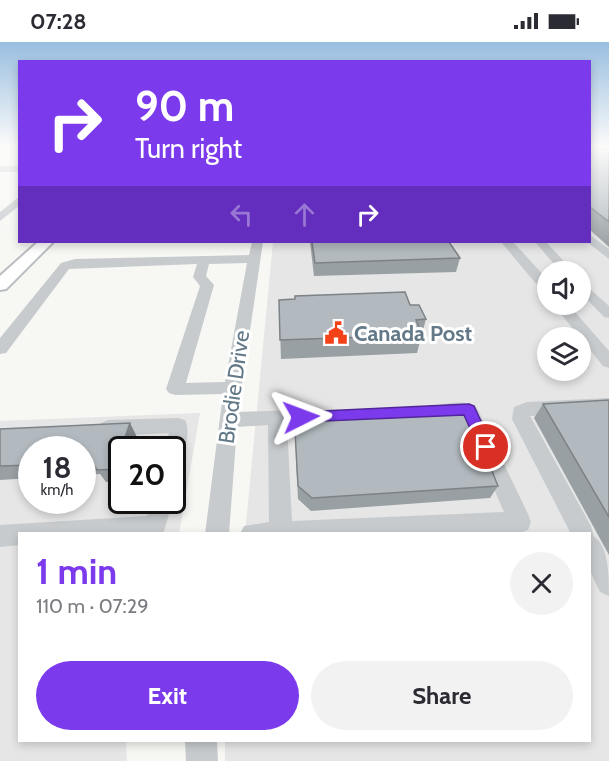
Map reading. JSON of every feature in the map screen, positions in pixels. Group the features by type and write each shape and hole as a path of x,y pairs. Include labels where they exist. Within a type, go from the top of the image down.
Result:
{"main road":[{"path":"0,285 45,243"}],"street":[{"path":"0,202 18,201"},
{"path":"0,218 18,201"},
{"path":"591,239 609,255"},
{"path":"508,243 537,277"},
{"path":"541,243 558,261"},
{"path":"0,349 64,266 82,262 204,261 255,250"},
{"name":"Brodie Drive","path":"217,532 228,420 255,250"},
{"path":"204,261 199,277 207,285 175,389 233,388"},
{"path":"591,295 609,314"},
{"path":"569,315 609,362"},
{"path":"582,532 521,419 520,412 526,409 609,405"},
{"path":"303,532 520,522 469,410 421,412"},
{"path":"228,420 337,415"},
{"path":"278,418 281,532"},
{"path":"95,429 178,425 177,436"},
{"path":"58,532 156,526 159,514"},
{"path":"0,536 18,534"},
{"path":"591,549 609,583"},
{"path":"201,742 202,761"}],"shaded area":[{"path":"591,180 609,180 609,761 225,761 225,742 591,742 591,532 245,532 273,243 591,243"},
{"path":"200,413 186,494 186,436 108,436 108,514 182,514 179,532 18,532 18,742 126,742 127,761 0,761 0,421"}],"building":[{"path":"591,180 609,180 609,222 591,208"},
{"path":"312,243 450,243 460,258 315,263"},
{"path":"405,292 410,305 419,305 426,319 416,320 422,335 280,340 279,300 295,299 295,296"},
{"path":"609,400 609,517 543,404"},
{"path":"466,406 498,486 312,498 298,486 294,413"},
{"path":"130,423 125,436 108,436 108,470 96,468 96,436 18,436 18,465 0,466 0,429"}],"place":[{"name":"Canada Post","path":"336,333"}],"route":[{"path":"301,417 469,410 486,447"}]}
